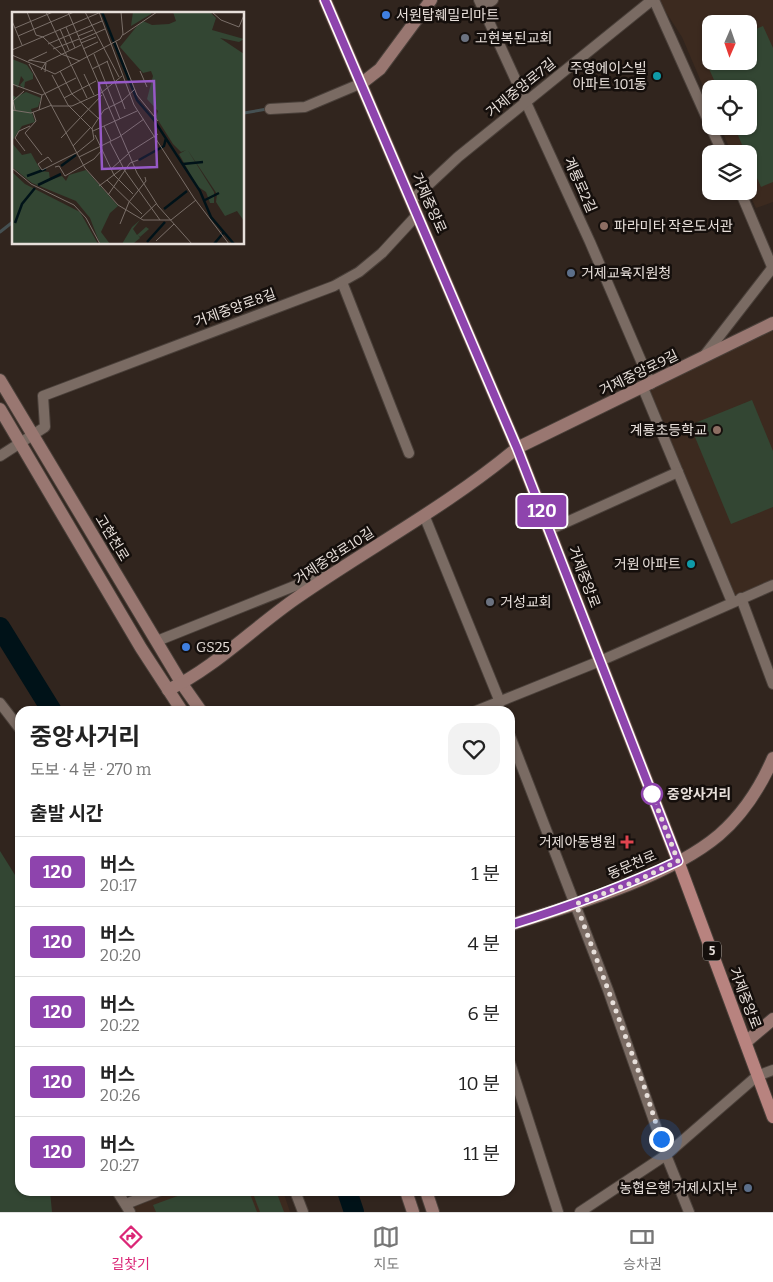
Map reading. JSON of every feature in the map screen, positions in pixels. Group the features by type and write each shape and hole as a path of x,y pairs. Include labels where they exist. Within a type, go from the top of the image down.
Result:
{"main road":[{"name":"거제중앙로","path":"325,0 517,448 678,861 773,1117"}],"street":[{"path":"270,109 305,107 362,83 380,69 431,0"},
{"path":"480,3 493,0"},
{"path":"653,0 719,145"},
{"name":"거제중앙로7길","path":"411,201 458,157 653,0"},
{"name":"계룡로2길","path":"480,3 590,242 647,386 678,472 773,684"},
{"path":"702,359 773,268 744,200"},
{"name":"거제중앙로8길","path":"33,436 46,425 43,396 342,282 359,272 382,253 418,215"},
{"path":"342,282 409,453"},
{"name":"거제중앙로9길","path":"517,448 773,323"},
{"name":"고현천로","path":"0,380 182,684 197,706"},
{"path":"0,409 179,706"},
{"path":"0,456 33,436"},
{"name":"거제중앙로10길","path":"168,690 182,684 281,609 340,568 424,515 517,448"},
{"path":"549,530 678,472"},
{"path":"424,515 499,705 773,585"},
{"path":"157,642 340,568"},
{"path":"0,703 15,723"},
{"path":"515,749 576,904 644,1086 666,1154 690,1212"},
{"name":"동문천로","path":"515,923 576,904 634,882 678,861 719,835 739,814 755,791 773,758"},
{"path":"746,1042 773,1019"},
{"path":"580,1212 666,1154 757,1076 773,1070"},
{"path":"515,1079 558,1212"},
{"path":"118,1196 128,1208 150,1196"},
{"path":"297,1196 303,1212"},
{"path":"408,1196 413,1212"},
{"path":"428,1196 433,1212"}],"shaded area":[{"path":"658,0 773,0 773,202 756,208 752,200 757,200 757,145 728,145 724,135 757,135 757,80 702,80 702,84 682,37"},
{"name":"계룡초등학교","path":"773,323 773,585 732,602 643,388"},
{"path":"162,1196 285,1196 290,1212 133,1212 131,1208"}],"green space":[{"path":"763,26 773,48 773,182 761,187 757,178 757,145 742,145 738,135 757,135 757,80 714,80 710,70 758,70 758,28"},
{"path":"752,400 773,451 773,507 731,524 690,425"},
{"path":"0,851 15,875 15,1196 50,1196 52,1212 0,1212"},
{"path":"177,1196 251,1196 257,1212 156,1212 153,1205"},
{"path":"254,1196 278,1196 284,1212 260,1212"}],"waterway":[{"path":"245,113 267,109"},
{"path":"0,232 12,223"},
{"path":"0,627 49,706"},
{"path":"349,1196 354,1212"}],"bus line":[{"name":"120","path":"325,0 517,448 678,861 634,882 570,906 515,923"}],"place":[{"name":"서원탑훼밀리마트","path":"386,15"},
{"name":"고현복된교회","path":"465,38"},
{"name":"주영에이스빌 아파트 101동","path":"657,76"},
{"name":"파라미타 작은도서관","path":"604,226"},
{"name":"거제교육지원청","path":"571,273"},
{"name":"계룡초등학교","path":"717,430"},
{"name":"거원 아파트","path":"691,564"},
{"name":"거성교회","path":"490,602"},
{"name":"GS25","path":"186,647"},
{"name":"중앙사거리","path":"652,794"},
{"name":"거제아동병원","path":"627,842"},
{"name":"농협은행 거제시지부","path":"748,1188"}],"route":[{"path":"652,794 678,861 634,882 576,904 644,1086 661,1139"}]}
